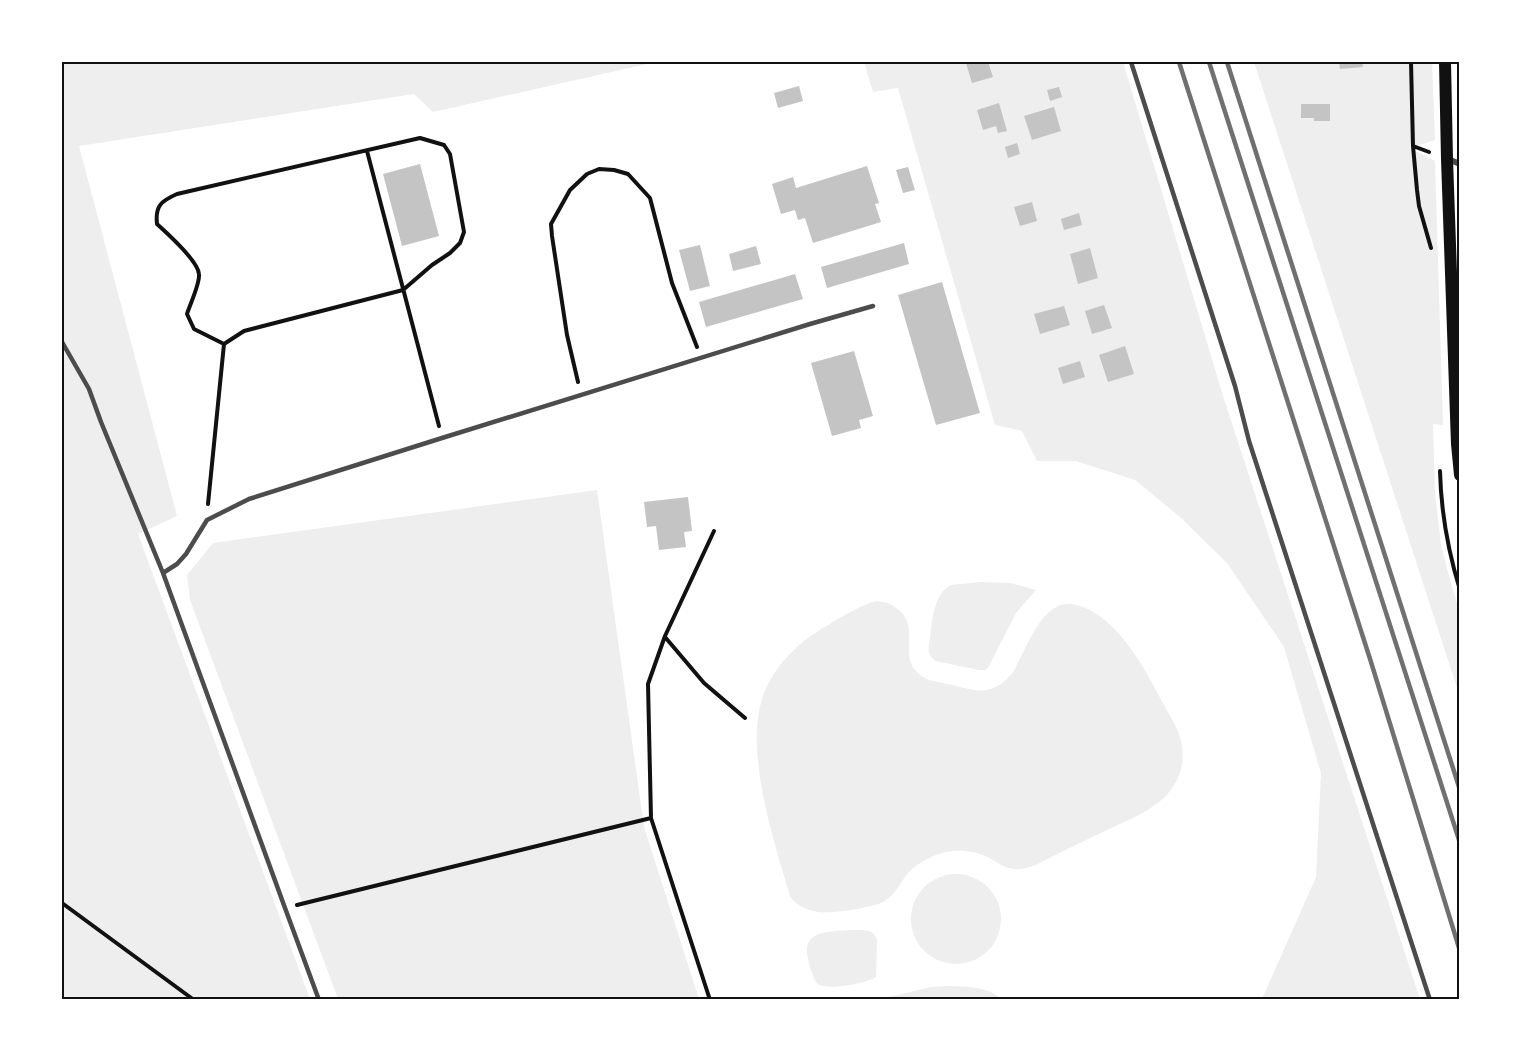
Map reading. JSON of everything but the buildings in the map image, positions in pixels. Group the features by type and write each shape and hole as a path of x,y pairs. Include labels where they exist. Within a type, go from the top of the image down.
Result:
{"main road":[{"path":"1445,62 1460,475"}],"street":[{"path":"1447,159 1460,164"}],"lane":[{"path":"1131,62 1235,386 1249,441 1430,999"},
{"path":"163,573 177,564 186,554 207,520 249,499 873,306"},
{"path":"62,342 89,389 163,573 320,999"}],"path":[{"path":"1411,62 1413,146"},
{"path":"420,138 444,145 450,154 464,232 460,243 455,248 403,290 244,331 224,344 194,329 187,314 198,284 199,272 172,237 158,224 156,212 164,200 177,194 420,138"},
{"path":"367,151 442,438"},
{"path":"581,395 567,334 551,224 570,190 587,174 599,169 628,174 650,198 672,283 701,358"},
{"path":"207,520 224,344"},
{"path":"710,999 651,818 648,684 665,636 714,531"},
{"path":"665,636 704,683 745,718"},
{"path":"285,908 651,818"},
{"path":"62,903 194,999"}],"shaded area":[{"path":"62,62 656,62 433,112 414,94 79,146 177,516 138,534 310,999 62,999"},
{"path":"864,62 1123,62 1223,396 1420,999 1262,999 1316,877 1321,773 1284,647 1227,563 1180,517 1135,480 1076,461 1037,461 1022,431 995,425 898,88 873,92"},
{"path":"1254,62 1432,62 1435,140 1410,148 1435,161 1443,425 1433,424 1435,493 1441,545 1459,610 1459,694"},
{"path":"597,490 644,827 699,999 338,999 190,600 187,575 213,543"},
{"path":"981,582 1010,583 1036,590 1016,613 988,668 979,670 935,661 929,653 929,646 933,616 941,594 951,585"},
{"path":"877,601 895,607 904,615 908,624 909,655 918,673 929,680 972,690 994,688 1011,675 1035,629 1051,610 1061,605 1072,604 1088,609 1102,618 1127,644 1157,691 1177,730 1182,746 1182,761 1181,771 1174,785 1160,801 1142,813 1029,867 1012,869 977,853 949,851 925,860 915,867 892,895 879,904 852,910 817,912 798,904 790,896 776,850 759,771 758,721 762,699 772,676 797,647 817,631 864,605"},
{"path":"947,874 965,874 981,881 994,894 1001,910 1001,928 994,944 981,957 965,964 947,964 931,957 918,944 911,928 911,910 918,894 931,881"},
{"path":"868,931 876,936 876,977 865,982 847,985 830,987 818,984 812,973 808,956 809,941 822,933"},
{"path":"931,987 984,989 1001,999 881,999"}],"railway":[{"path":"1179,62 1371,662 1460,951"},
{"path":"1209,62 1460,843"},
{"path":"1227,62 1460,790"}]}
